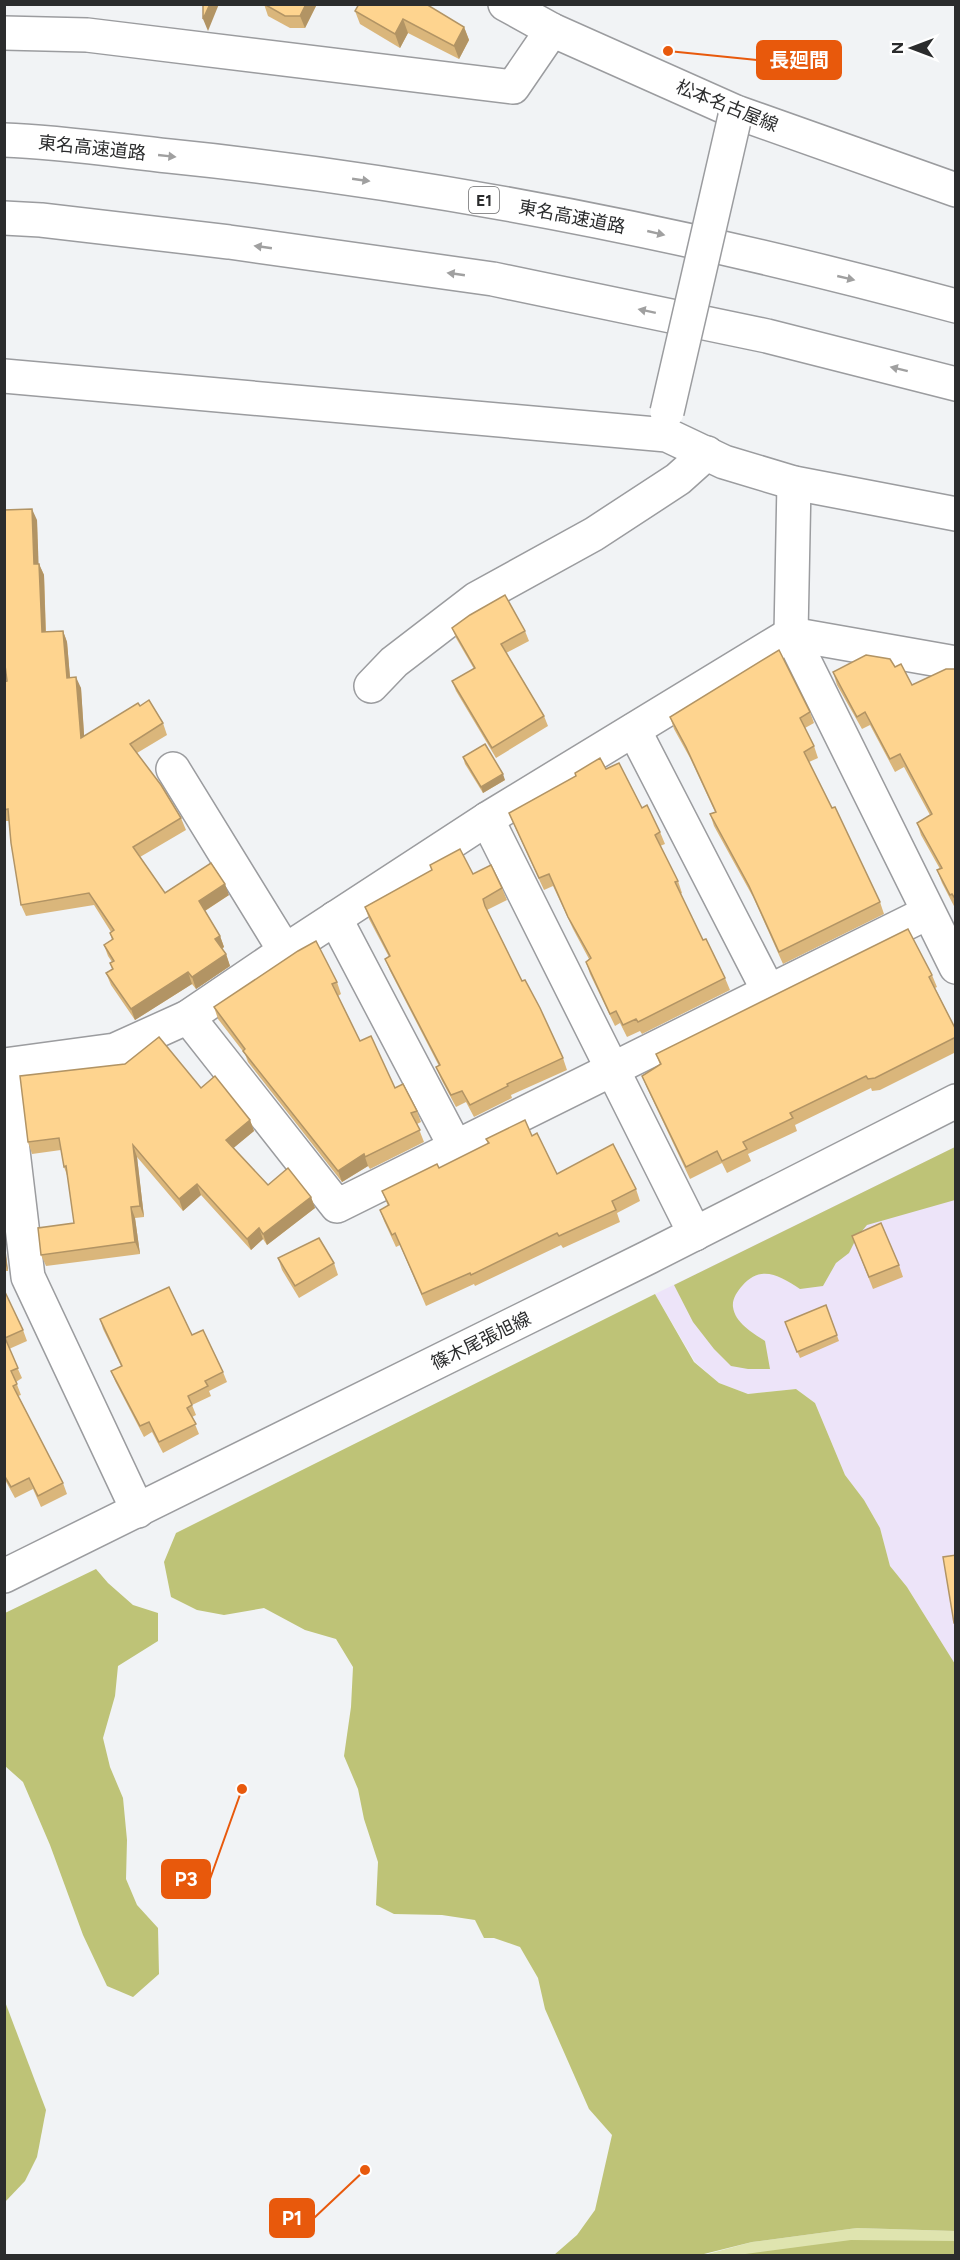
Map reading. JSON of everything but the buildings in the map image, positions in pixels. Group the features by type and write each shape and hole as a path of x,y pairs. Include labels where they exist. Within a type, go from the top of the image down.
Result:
{"main road":[{"name":"松本名古屋線","path":"506,4 552,30 736,112 956,190"},
{"path":"4,33 87,35 513,87 552,30"},
{"path":"667,423 736,112"},
{"name":"東名高速道路","path":"4,140 267,166 422,189 626,226 870,283 956,306"},
{"path":"4,218 41,220 229,242 493,279 767,336 956,384"},
{"path":"4,376 667,423 716,457 794,483 956,514"},
{"path":"371,686 394,662 476,599 594,534 716,457"},
{"path":"794,483 791,634 927,913 956,967"},
{"path":"4,1065 116,1050 188,1017 487,819 791,634 956,663"},
{"path":"634,730 768,992"},
{"path":"173,769 285,951"},
{"path":"487,819 695,1234"},
{"path":"188,1017 338,1206 927,913"},
{"path":"335,918 456,1148"},
{"path":"4,1075 16,1282 138,1511"},
{"name":"篠木尾張旭線","path":"4,1576 695,1234 956,1101"}],"shaded area":[{"path":"955,1147 955,1664 907,1587 890,1566 880,1528 864,1500 845,1475 815,1403 796,1389 748,1394 719,1383 695,1362 655,1294"}],"green space":[{"path":"955,1147 955,1200 867,1225 857,1237 849,1253 836,1263 823,1286 800,1289 771,1274 763,1274 749,1279 742,1286 733,1301 734,1313 745,1327 765,1341 770,1369 731,1366 693,1322 674,1285"},
{"path":"655,1294 694,1362 719,1383 748,1394 796,1389 815,1403 845,1475 864,1500 880,1528 890,1566 907,1587 955,1664 955,2231 857,2228 752,2242 700,2255 554,2255 577,2235 595,2210 612,2135 589,2109 545,2009 538,1978 520,1947 494,1938 484,1938 475,1920 442,1915 394,1914 376,1905 378,1862 364,1819 358,1789 344,1756 351,1707 353,1667 336,1639 305,1630 264,1608 224,1615 197,1610 171,1597 164,1562 176,1533"},
{"path":"96,1569 133,1605 158,1613 158,1641 118,1666 115,1696 103,1738 110,1767 123,1798 127,1840 126,1879 137,1905 158,1928 159,1974 133,1997 107,1986 83,1935 50,1845 23,1782 5,1766 5,1613"},
{"path":"4,1999 46,2110 37,2157 25,2181 5,2202"},
{"path":"857,2228 955,2231 955,2255 700,2256 752,2242"},
{"path":"851,2240 955,2241 955,2255 738,2255"}],"place":[{"name":"長廻間","path":"668,51"},
{"name":"P3","path":"242,1789"},
{"name":"P1","path":"365,2170"}]}
